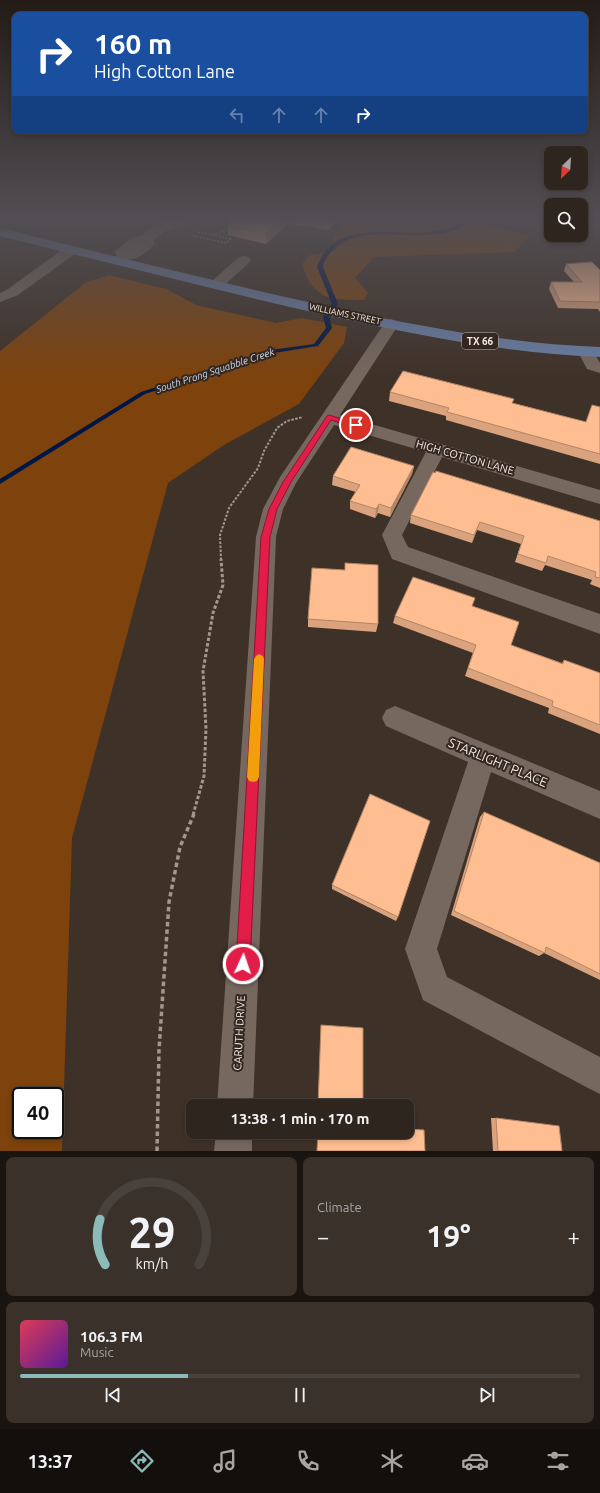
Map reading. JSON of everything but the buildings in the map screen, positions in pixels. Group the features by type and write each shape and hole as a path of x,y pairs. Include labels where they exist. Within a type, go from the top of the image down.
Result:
{"main road":[{"name":"WILLIAMS STREET","path":"172,272 295,303 449,336 507,345 593,352"}],"street":[{"path":"0,298 13,292 41,272"},
{"path":"217,284 231,272"},
{"name":"CARUTH DRIVE","path":"236,1099 266,537 273,509 318,415 391,324"},
{"path":"593,352 593,366 600,368"},
{"name":"HIGH COTTON LANE","path":"318,415 600,497"},
{"path":"437,449 392,535 400,553 600,624"},
{"name":"STARLIGHT PLACE","path":"395,718 600,805"},
{"path":"483,756 421,949 434,988 600,1076"},
{"path":"233,1151 234,1139"}],"path":[{"path":"157,1151 159,1050 169,902 180,847 194,814 204,776 206,729 202,671 213,614 223,586 220,536 229,508 258,468 270,438 277,428 287,421 318,415"}],"shaded area":[{"path":"305,272 361,272 355,278 368,293 364,300 324,296 317,291"},
{"path":"109,275 166,289 196,305 276,323 302,318 347,327 344,343 299,404 224,445 168,483 72,838 64,1088 64,1087 12,1087 12,1139 62,1139 62,1151 0,1151 0,351 85,283"}],"waterway":[{"name":"South Prong Squabble Creek","path":"0,482 143,393 273,351 316,345 329,328 326,316 335,304 322,272"}],"slow traffic":[{"path":"253,777 259,659"}],"route":[{"path":"243,964 266,537 273,509 287,482 329,418 356,425"}]}
